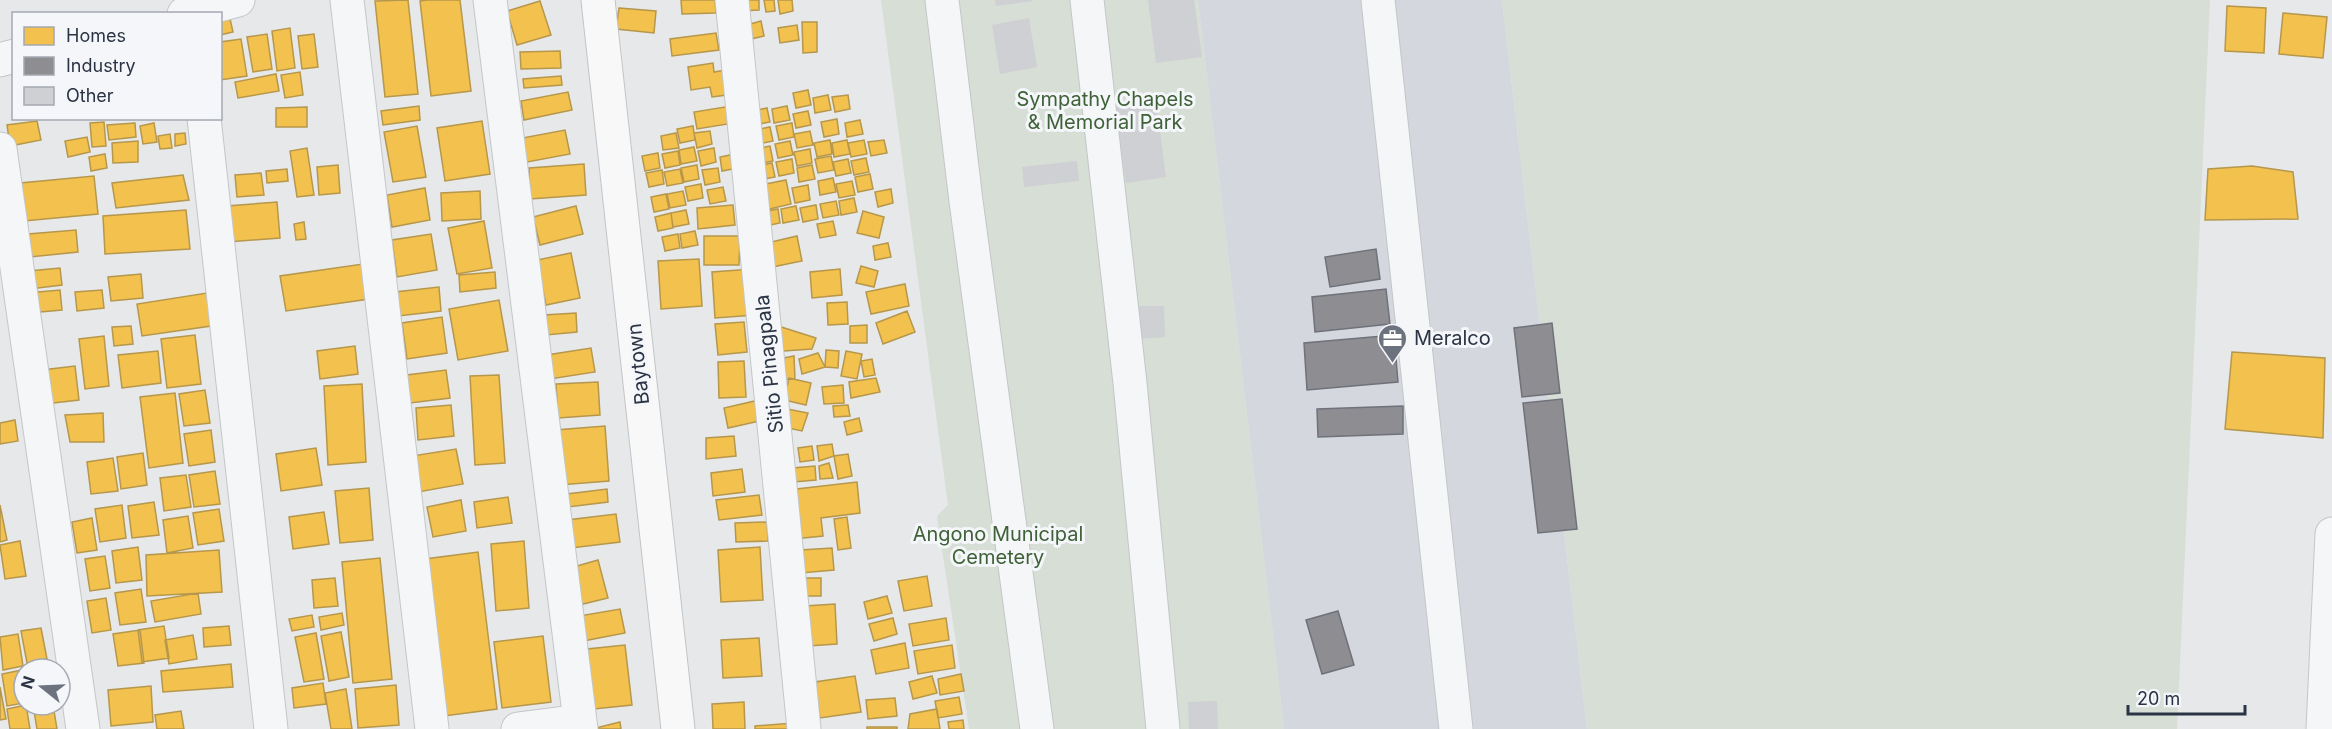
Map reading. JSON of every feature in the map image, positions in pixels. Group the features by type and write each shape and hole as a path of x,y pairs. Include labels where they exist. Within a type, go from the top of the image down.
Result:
{"main road":[{"name":"Baytown","path":"598,0 678,729"}],"street":[{"path":"194,12 238,0"},
{"path":"346,0 432,729"},
{"path":"490,0 580,725 518,729"},
{"name":"Sitio Pinagpala","path":"732,0 804,729"},
{"path":"942,0 966,201 1037,729"},
{"path":"1087,0 1130,383 1162,729"},
{"path":"1378,0 1456,729"},
{"path":"204,120 271,729"},
{"path":"0,148 83,729"},
{"path":"2323,729 2332,534"}],"shaded area":[{"name":"Meralco","path":"1198,0 1502,0 1587,729 1284,729"}],"green space":[{"name":"Sympathy Chapels & Memorial Park","path":"881,0 1198,0 1284,729 969,729 937,516 948,505"},
{"path":"1502,0 2210,0 2177,729 1587,729"}],"building: Homes":[{"path":"408,0 418,94 385,97 375,1"},
{"path":"460,0 471,91 431,96 420,1"},
{"path":"681,0 715,0 716,13 682,14"},
{"path":"741,0 759,0 759,10 741,11"},
{"path":"764,0 774,0 775,11 766,12"},
{"path":"778,0 792,0 793,11 780,14"},
{"path":"540,1 551,35 517,45 507,11"},
{"path":"2227,6 2266,8 2264,53 2225,51"},
{"path":"619,8 656,11 654,33 616,29"},
{"path":"228,10 233,32 222,35 222,13"},
{"path":"2283,13 2327,17 2323,58 2279,54"},
{"path":"761,21 764,36 747,40 743,26"},
{"path":"802,22 817,22 817,52 803,53"},
{"path":"797,25 799,40 780,43 778,28"},
{"path":"290,28 295,68 277,71 272,31"},
{"path":"716,33 719,50 672,56 670,39"},
{"path":"267,34 272,69 253,72 247,37"},
{"path":"314,34 318,67 302,69 298,36"},
{"path":"241,39 247,76 222,80 222,42"},
{"path":"560,51 561,68 521,69 520,52"},
{"path":"713,63 714,72 731,69 735,94 712,97 710,87 691,90 688,67"},
{"path":"300,72 303,95 285,98 281,75"},
{"path":"276,74 279,91 238,98 235,82"},
{"path":"561,76 562,85 524,88 523,79"},
{"path":"808,90 811,105 796,108 793,93"},
{"path":"568,92 572,110 524,120 521,101"},
{"path":"828,95 831,110 815,113 813,98"},
{"path":"848,95 850,109 835,112 832,97"},
{"path":"419,106 420,120 383,125 381,111"},
{"path":"731,106 734,123 697,129 694,112"},
{"path":"787,106 790,120 774,123 772,109"},
{"path":"307,107 307,127 276,127 276,108"},
{"path":"767,108 770,122 754,125 752,111"},
{"path":"808,111 811,125 796,128 793,114"},
{"path":"837,119 839,134 824,137 821,122"},
{"path":"860,120 863,134 847,137 845,123"},
{"path":"37,121 41,140 10,146 7,125"},
{"path":"482,121 490,174 445,181 437,128"},
{"path":"104,122 106,146 92,147 90,123"},
{"path":"135,123 136,137 109,140 107,125"},
{"path":"154,123 157,142 143,144 140,126"},
{"path":"792,123 794,137 779,140 776,126"},
{"path":"417,126 426,177 393,182 384,132"},
{"path":"693,126 695,140 680,143 677,129"},
{"path":"770,127 773,141 758,144 755,130"},
{"path":"565,130 570,154 522,163 517,139"},
{"path":"710,131 712,144 697,148 694,133"},
{"path":"810,131 813,145 797,148 794,134"},
{"path":"185,133 186,144 175,146 175,134"},
{"path":"676,133 679,148 663,150 661,136"},
{"path":"170,134 172,148 160,149 158,136"},
{"path":"87,137 90,152 68,157 65,141"},
{"path":"830,140 832,154 817,157 814,143"},
{"path":"847,140 850,154 834,157 832,143"},
{"path":"864,140 867,154 851,157 848,143"},
{"path":"884,140 887,153 871,156 868,142"},
{"path":"138,141 138,162 113,163 112,143"},
{"path":"790,141 793,155 778,158 775,144"},
{"path":"770,146 773,161 757,164 754,149"},
{"path":"694,147 697,161 681,164 679,150"},
{"path":"307,148 314,195 297,197 290,151"},
{"path":"714,148 716,162 701,166 698,151"},
{"path":"810,149 812,163 797,166 794,152"},
{"path":"678,151 680,165 665,168 662,154"},
{"path":"658,153 660,168 645,171 642,156"},
{"path":"105,154 107,168 91,171 89,157"},
{"path":"735,154 738,168 722,171 720,157"},
{"path":"831,156 834,170 818,173 815,159"},
{"path":"866,158 869,172 854,175 851,161"},
{"path":"792,159 794,173 779,176 776,162"},
{"path":"848,159 851,173 836,176 833,162"},
{"path":"772,163 775,177 759,180 757,166"},
{"path":"584,164 586,195 530,199 529,168"},
{"path":"338,165 340,193 319,195 317,167"},
{"path":"697,165 699,179 684,182 681,168"},
{"path":"812,165 815,179 799,182 797,168"},
{"path":"2252,166 2293,172 2298,219 2205,220 2208,169"},
{"path":"718,168 720,182 705,185 702,170"},
{"path":"287,169 288,181 267,183 266,171"},
{"path":"680,169 683,183 667,186 664,172"},
{"path":"662,170 664,184 649,187 646,173"},
{"path":"261,173 264,195 237,197 235,175"},
{"path":"870,174 873,189 858,192 855,177"},
{"path":"183,175 189,200 116,208 112,183"},
{"path":"94,176 98,214 24,221 20,183"},
{"path":"833,178 836,192 820,195 818,181"},
{"path":"786,180 791,204 761,211 756,186"},
{"path":"852,181 855,195 839,198 836,184"},
{"path":"701,184 703,198 688,201 685,187"},
{"path":"808,185 810,200 795,203 792,188"},
{"path":"723,187 726,201 710,204 707,190"},
{"path":"425,188 430,220 392,227 387,195"},
{"path":"891,189 893,203 878,207 875,192"},
{"path":"480,191 481,219 442,221 441,193"},
{"path":"683,191 686,205 670,208 667,194"},
{"path":"666,194 669,209 654,212 651,197"},
{"path":"854,198 857,212 841,215 839,201"},
{"path":"836,201 839,215 823,218 820,204"},
{"path":"277,202 280,238 228,242 227,206"},
{"path":"733,205 735,225 698,229 697,208"},
{"path":"816,205 818,219 803,222 800,208"},
{"path":"576,206 583,234 540,245 533,217"},
{"path":"796,206 799,220 783,223 781,209"},
{"path":"778,209 780,223 765,226 762,212"},
{"path":"186,210 190,249 105,254 103,216"},
{"path":"686,210 689,224 673,227 671,213"},
{"path":"863,211 884,217 879,238 857,233"},
{"path":"671,213 673,228 658,231 655,217"},
{"path":"484,221 492,268 457,274 448,228"},
{"path":"833,221 836,235 820,238 817,224"},
{"path":"304,222 306,239 296,240 294,224"},
{"path":"76,230 78,252 30,257 28,234"},
{"path":"695,231 698,245 682,248 680,234"},
{"path":"431,234 437,270 397,277 392,240"},
{"path":"678,234 680,248 665,251 662,237"},
{"path":"704,236 740,236 739,265 704,265"},
{"path":"797,236 802,261 772,267 767,243"},
{"path":"888,243 891,257 875,260 873,246"},
{"path":"571,253 580,298 546,305 537,260"},
{"path":"699,259 702,306 661,309 658,261"},
{"path":"363,264 369,299 286,311 280,276"},
{"path":"861,266 878,271 874,287 856,283"},
{"path":"60,268 62,285 30,289 29,271"},
{"path":"752,269 755,315 715,318 712,272"},
{"path":"840,269 842,295 812,298 810,272"},
{"path":"495,272 496,288 460,292 459,275"},
{"path":"141,274 143,298 111,301 108,277"},
{"path":"905,284 909,306 871,314 866,292"},
{"path":"439,287 441,311 398,316 395,292"},
{"path":"60,290 62,310 29,313 27,293"},
{"path":"102,290 104,308 77,311 75,292"},
{"path":"207,293 211,326 142,336 137,304"},
{"path":"499,300 508,351 458,360 449,309"},
{"path":"847,302 848,324 828,325 827,303"},
{"path":"907,311 915,332 883,344 876,323"},
{"path":"576,313 577,332 546,335 544,315"},
{"path":"442,317 447,353 407,359 402,323"},
{"path":"744,322 747,352 718,355 715,324"},
{"path":"775,325 816,338 812,349 770,352"},
{"path":"867,325 867,343 850,343 850,326"},
{"path":"131,326 133,344 114,346 112,327"},
{"path":"195,335 201,384 167,388 161,339"},
{"path":"104,336 109,386 85,389 79,339"},
{"path":"355,346 358,374 320,379 317,351"},
{"path":"591,348 595,372 550,379 547,355"},
{"path":"826,350 839,351 838,368 825,367"},
{"path":"158,351 161,383 122,388 118,355"},
{"path":"846,351 862,354 857,379 841,376"},
{"path":"2232,352 2325,358 2323,438 2225,429"},
{"path":"818,353 825,367 802,374 799,359"},
{"path":"794,356 795,379 776,380 773,360"},
{"path":"872,359 875,375 864,377 861,361"},
{"path":"744,361 746,397 719,398 718,362"},
{"path":"75,366 79,400 45,404 42,370"},
{"path":"446,370 450,398 410,403 407,375"},
{"path":"499,375 505,463 475,465 470,376"},
{"path":"789,378 811,383 806,405 784,400"},
{"path":"876,378 880,392 851,398 849,382"},
{"path":"598,382 600,415 558,418 556,384"},
{"path":"362,384 366,462 328,465 324,386"},
{"path":"843,385 844,403 824,404 822,387"},
{"path":"205,390 210,423 184,426 179,394"},
{"path":"175,393 183,463 149,468 140,397"},
{"path":"759,400 764,420 728,428 724,408"},
{"path":"451,405 454,436 418,440 416,408"},
{"path":"848,405 850,416 834,417 833,406"},
{"path":"787,409 808,413 802,431 783,427"},
{"path":"103,413 104,442 70,442 65,415"},
{"path":"859,418 862,431 847,435 844,422"},
{"path":"15,420 18,441 0,444 0,423"},
{"path":"605,426 609,481 559,485 555,430"},
{"path":"211,430 215,462 189,466 184,434"},
{"path":"734,436 736,456 706,459 706,438"},
{"path":"832,444 834,456 819,461 817,446"},
{"path":"812,446 814,460 800,462 798,448"},
{"path":"316,448 322,485 281,491 276,454"},
{"path":"456,449 463,484 418,492 412,456"},
{"path":"143,453 147,485 121,489 117,457"},
{"path":"848,454 852,476 838,479 834,456"},
{"path":"113,458 118,491 91,494 87,462"},
{"path":"829,463 833,478 820,479 819,466"},
{"path":"815,466 816,480 794,482 793,468"},
{"path":"742,469 745,492 713,496 711,473"},
{"path":"215,471 220,504 194,507 189,475"},
{"path":"186,475 191,507 164,511 160,478"},
{"path":"857,482 860,513 821,518 823,536 794,539 788,490"},
{"path":"369,488 373,540 340,543 335,491"},
{"path":"607,489 608,502 568,507 567,494"},
{"path":"759,495 762,515 719,520 716,500"},
{"path":"508,497 512,523 477,528 474,502"},
{"path":"461,500 466,531 433,537 427,507"},
{"path":"154,502 159,535 132,538 128,506"},
{"path":"0,505 7,540 0,542"},
{"path":"122,505 126,538 100,542 95,509"},
{"path":"219,509 224,541 198,545 193,513"},
{"path":"324,512 329,544 293,549 289,517"},
{"path":"616,514 620,542 571,548 567,520"},
{"path":"188,516 193,548 167,553 163,520"},
{"path":"847,517 851,548 838,550 834,519"},
{"path":"92,518 97,550 77,553 72,522"},
{"path":"767,522 768,541 736,542 735,523"},
{"path":"20,541 26,576 5,579 0,545"},
{"path":"524,541 529,608 496,611 491,544"},
{"path":"138,547 142,580 116,583 112,551"},
{"path":"760,547 763,600 721,602 718,550"},
{"path":"832,548 834,570 801,573 800,550"},
{"path":"219,550 222,592 147,596 146,555"},
{"path":"478,552 497,709 444,716 425,559"},
{"path":"105,556 110,588 90,591 85,559"},
{"path":"380,558 392,679 353,683 342,562"},
{"path":"598,560 608,598 579,605 570,568"},
{"path":"927,576 932,606 904,611 898,581"},
{"path":"335,578 338,606 314,608 312,580"},
{"path":"804,578 821,578 821,596 804,596"},
{"path":"141,589 146,622 120,625 115,593"},
{"path":"198,593 201,614 155,622 151,601"},
{"path":"887,596 892,613 868,619 864,602"},
{"path":"106,598 111,630 92,633 87,601"},
{"path":"835,604 837,644 808,646 805,606"},
{"path":"620,609 625,633 583,641 579,616"},
{"path":"342,613 344,625 321,630 319,617"},
{"path":"312,615 314,627 292,631 289,619"},
{"path":"893,618 897,634 874,641 869,624"},
{"path":"946,618 949,640 913,646 909,624"},
{"path":"164,626 169,658 142,662 138,630"},
{"path":"229,626 231,645 204,647 203,628"},
{"path":"41,628 47,657 26,657 21,631"},
{"path":"140,630 144,663 118,666 113,634"},
{"path":"341,632 349,677 329,681 321,636"},
{"path":"316,633 324,679 304,682 295,637"},
{"path":"18,634 22,657 12,657 12,668 3,670 0,637"},
{"path":"193,635 197,659 169,664 165,640"},
{"path":"543,636 551,702 502,708 494,642"},
{"path":"759,638 762,676 723,678 721,640"},
{"path":"905,643 909,668 876,674 871,650"},
{"path":"625,645 632,705 594,709 587,649"},
{"path":"952,645 955,668 918,674 914,651"},
{"path":"231,664 233,687 163,692 161,671"},
{"path":"12,672 12,705 7,706 2,674"},
{"path":"961,674 964,691 940,695 938,679"},
{"path":"855,676 861,712 820,718 815,682"},
{"path":"932,676 937,693 913,699 909,682"},
{"path":"323,683 326,704 294,708 292,688"},
{"path":"396,685 399,725 358,728 355,689"},
{"path":"151,686 153,722 111,726 108,690"},
{"path":"0,687 6,719 0,720"},
{"path":"346,689 352,729 331,729 325,693"},
{"path":"959,697 962,714 938,718 935,701"},
{"path":"895,698 897,716 868,719 866,700"},
{"path":"744,702 745,729 713,729 712,704"},
{"path":"12,708 12,717 28,717 30,729 10,729 7,709"},
{"path":"937,709 940,729 908,729 910,714"},
{"path":"181,711 184,729 157,729 155,715"},
{"path":"35,717 55,717 57,729 37,729"},
{"path":"963,720 964,729 949,729 948,722"},
{"path":"620,722 621,729 592,729"},
{"path":"793,723 793,729 755,729 755,726"},
{"path":"867,727 897,727 897,729 867,729"}],"building: Industry":[{"path":"1376,249 1380,279 1330,287 1325,257"},
{"path":"1386,289 1390,324 1315,332 1312,297"},
{"path":"1552,323 1560,393 1522,397 1514,328"},
{"path":"1394,335 1398,382 1307,390 1304,343"},
{"path":"1562,399 1577,529 1538,533 1523,403"},
{"path":"1403,406 1403,434 1318,437 1317,409"},
{"path":"1338,611 1354,665 1322,674 1306,620"}],"building: Other":[{"path":"995,0 1032,0 1033,1 996,6"},
{"path":"1148,0 1194,0 1202,57 1156,63"},
{"path":"1029,18 1037,67 1000,74 992,25"},
{"path":"1156,101 1166,177 1126,183 1115,107"},
{"path":"1077,161 1079,181 1024,187 1022,167"},
{"path":"1135,306 1164,306 1165,337 1136,339"},
{"path":"1217,701 1218,729 1189,729 1188,702"}],"place":[{"name":"Meralco","path":"1393,364"}],"park label":[{"name":"Angono Municipal Cemetery","path":"998,546"}]}
